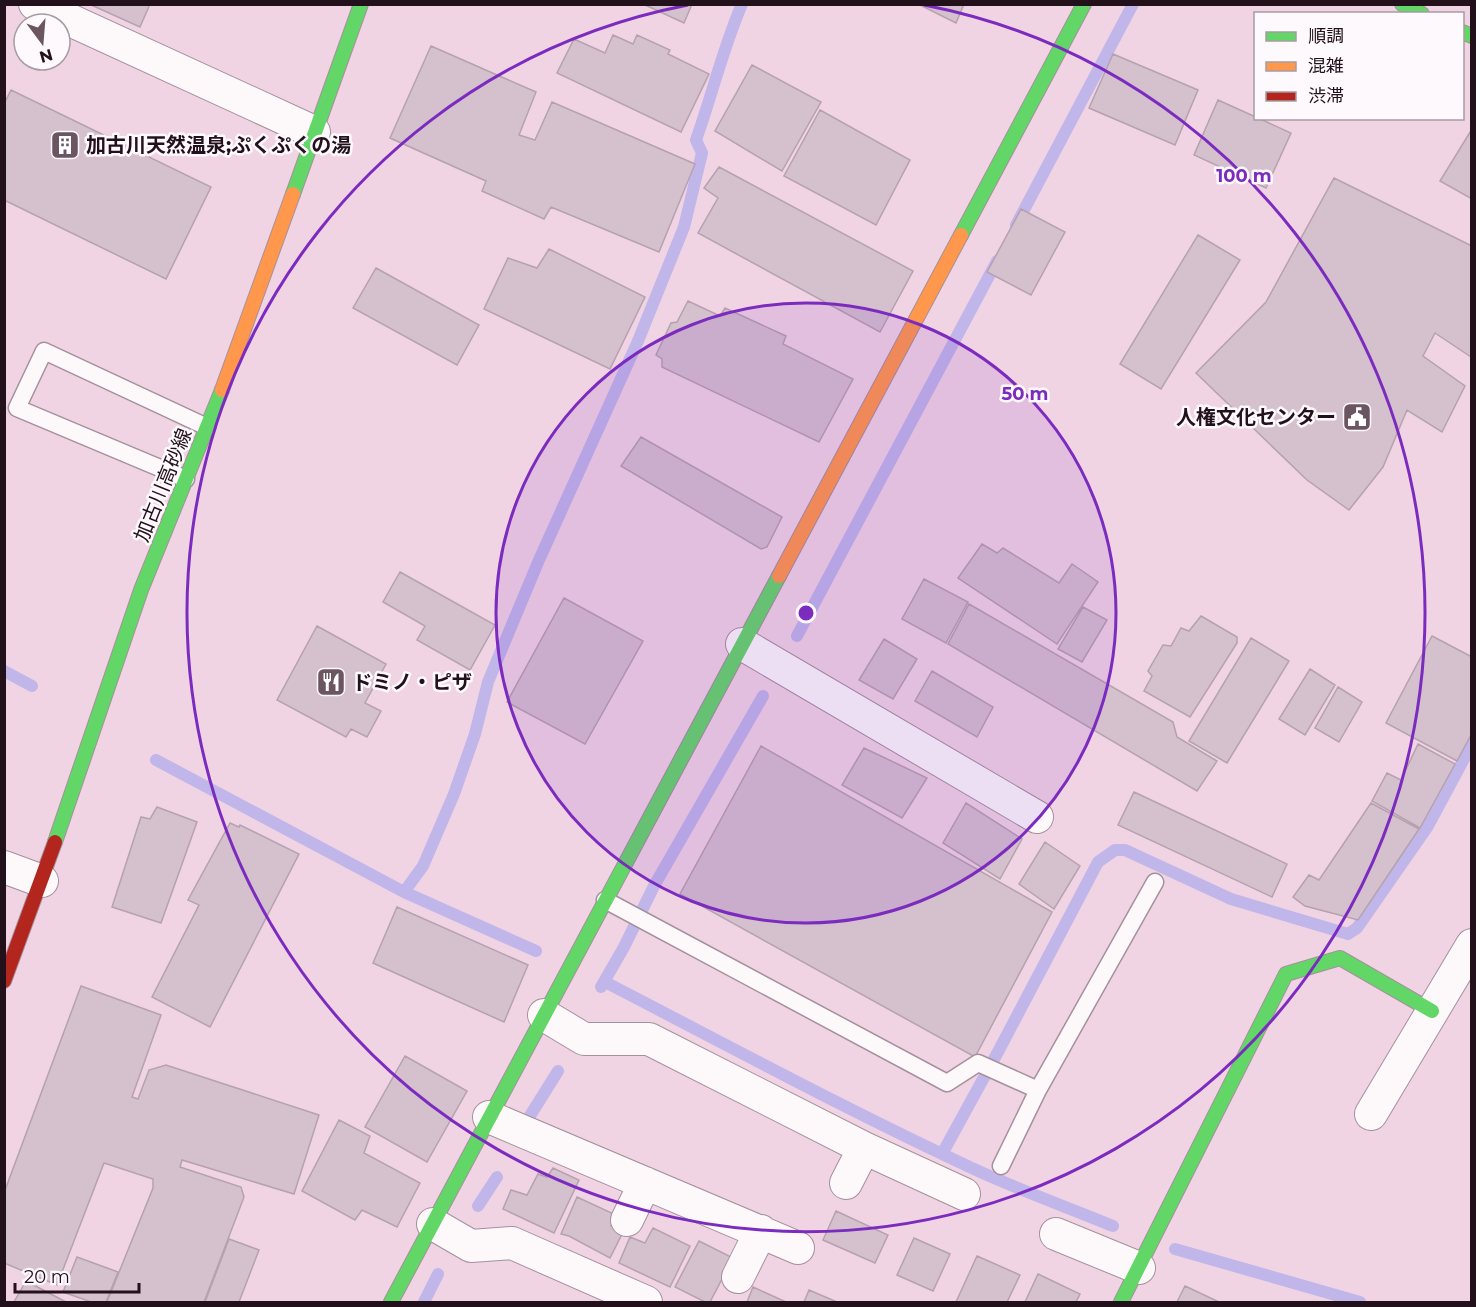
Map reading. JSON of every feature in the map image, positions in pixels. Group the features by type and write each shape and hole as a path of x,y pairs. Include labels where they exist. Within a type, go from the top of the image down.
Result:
{"main road":[{"name":"加古川高砂線","path":"4,981 42,881 141,590 227,378 361,4"},
{"path":"391,1302 1084,4"},
{"path":"1402,4 1418,12"},
{"path":"1121,1302 1286,974 1340,958 1432,1011"}],"street":[{"path":"35,4 314,132"},
{"path":"742,644 1037,817"},
{"path":"4,867 42,881"},
{"path":"1371,1114 1472,945"},
{"path":"544,1015 584,1039 649,1039 864,1148 964,1194"},
{"path":"489,1117 798,1248"},
{"path":"846,1183 864,1148"},
{"path":"627,1220 645,1183"},
{"path":"433,1224 471,1246 512,1243 646,1302"},
{"path":"738,1277 761,1231"},
{"path":"1056,1234 1139,1268"}],"lane":[{"path":"186,479 18,408 44,351 207,427"},
{"path":"1001,1166 1038,1090 1155,882"},
{"path":"605,900 947,1083 978,1063 1038,1090"}],"building":[{"path":"89,4 150,4 140,27"},
{"path":"643,4 692,4 684,23"},
{"path":"918,4 964,4 956,23"},
{"path":"613,35 633,44 637,35 670,50 668,54 709,74 681,132 557,73 574,39 605,53"},
{"path":"431,46 536,92 519,135 535,140 552,102 695,164 659,252 551,207 544,219 482,191 486,181 390,138"},
{"path":"1113,54 1198,90 1175,145 1089,108"},
{"path":"752,65 821,102 782,171 715,131"},
{"name":"加古川天然温泉;ぷくぷくの湯","path":"11,90 211,187 166,279 4,200 4,104"},
{"path":"1218,100 1254,116 1254,120 1262,120 1291,133 1266,188 1194,155"},
{"path":"820,110 910,160 876,225 784,176"},
{"path":"1472,129 1472,199 1440,181"},
{"path":"719,167 913,271 880,332 698,233 718,198 704,188"},
{"name":"人権文化センター","path":"1334,178 1472,246 1472,355 1471,357 1435,333 1423,356 1465,386 1442,432 1407,410 1383,467 1349,510 1307,480 1196,373 1266,302"},
{"path":"1021,209 1065,232 1031,295 987,272"},
{"path":"1198,235 1240,260 1161,389 1120,364"},
{"path":"549,249 645,297 610,369 484,309 508,258 537,268"},
{"path":"376,268 479,325 457,365 353,308"},
{"path":"688,301 720,316 725,308 786,336 783,344 853,379 819,442 662,367 662,359 656,355 671,323 677,322"},
{"path":"641,437 782,517 767,547 761,549 621,466"},
{"path":"982,544 997,553 1003,548 1059,583 1072,564 1098,582 1057,644 958,578"},
{"path":"400,572 495,625 470,670 417,640 425,626 383,602"},
{"path":"924,579 968,602 946,643 902,619"},
{"path":"564,598 643,641 585,744 507,702"},
{"path":"969,604 1173,722 1177,737 1217,761 1197,791 948,644"},
{"path":"1083,607 1107,620 1082,662 1058,649"},
{"path":"1201,616 1237,637 1237,643 1190,717 1144,691 1152,676 1148,671 1163,645 1171,646 1181,628 1189,631"},
{"name":"ドミノ・ピザ","path":"317,626 386,664 365,703 381,711 367,737 351,729 346,737 277,700"},
{"path":"1432,636 1472,657 1472,733 1457,761 1386,723"},
{"path":"1251,638 1289,661 1227,763 1189,741"},
{"path":"884,639 917,659 893,699 859,680"},
{"path":"1310,669 1335,685 1305,735 1279,719"},
{"path":"932,671 993,707 977,737 915,701"},
{"path":"1338,687 1362,702 1339,742 1315,728"},
{"path":"1418,744 1455,764 1420,828 1372,801 1387,773 1401,780"},
{"path":"761,746 1052,912 975,1057 680,894"},
{"path":"864,748 927,778 902,818 842,785"},
{"path":"1134,792 1287,864 1272,897 1118,825"},
{"path":"966,803 1022,839 1000,879 943,843"},
{"path":"1371,803 1419,829 1358,920 1305,906 1293,897 1309,875 1319,880"},
{"path":"157,807 197,822 161,923 112,907 141,817 150,819"},
{"path":"230,823 239,827 240,825 299,854 210,1027 152,997 199,905 188,900"},
{"path":"1045,842 1080,866 1054,909 1019,884"},
{"path":"397,907 528,965 504,1022 373,963"},
{"path":"81,986 161,1015 132,1097 138,1099 149,1070 166,1065 319,1115 294,1194 182,1160 180,1167 241,1187 244,1197 204,1302 107,1302 153,1188 153,1179 104,1163 57,1285 4,1263 4,1193"},
{"path":"405,1056 467,1091 427,1162 365,1127"},
{"path":"339,1120 370,1136 364,1153 420,1183 397,1227 362,1210 355,1220 302,1191"},
{"path":"553,1168 579,1180 554,1233 503,1209 511,1190 527,1195 538,1174 547,1177"},
{"path":"577,1197 616,1215 611,1226 623,1232 610,1258 561,1234"},
{"path":"836,1211 888,1235 875,1263 823,1240"},
{"path":"653,1228 690,1246 670,1287 619,1263 630,1237 645,1243"},
{"path":"914,1238 950,1254 933,1291 897,1275"},
{"path":"229,1239 259,1250 239,1302 205,1302"},
{"path":"699,1241 733,1258 710,1302 705,1302 675,1287"},
{"path":"977,1256 1020,1275 1007,1302 956,1302"},
{"path":"77,1257 118,1272 106,1302 91,1302 63,1292"},
{"path":"1038,1274 1080,1294 1076,1302 1025,1302"},
{"path":"26,1281 66,1302 14,1302"},
{"path":"1185,1286 1219,1302 1177,1302"},
{"path":"753,1287 786,1302 747,1302"},
{"path":"809,1290 837,1302 804,1302"}],"waterway":[{"path":"404,892 423,866 454,794 475,734 488,682 539,560 638,341 684,227 702,153 696,140 742,4"},
{"path":"1016,225 1133,4"},
{"path":"797,636 997,261"},
{"path":"4,671 32,686"},
{"path":"601,987 654,886 763,696"},
{"path":"942,1154 1098,862 1115,850 1125,850 1231,899 1348,934 1357,928 1428,826 1472,744"},
{"path":"156,760 404,892 536,951"},
{"path":"605,982 927,1147 1008,1184 1113,1226"},
{"path":"528,1119 558,1071"},
{"path":"478,1206 497,1177"},
{"path":"1175,1249 1360,1302"},
{"path":"424,1302 438,1274"}],"traffic: fast":[{"path":"293,194 361,4"},
{"path":"961,235 1084,4"},
{"path":"1402,4 1418,12"},
{"path":"1464,33 1472,36"},
{"path":"55,842 141,590 222,390"},
{"path":"391,1302 779,576"},
{"path":"1121,1302 1286,974 1340,958 1432,1011"}],"traffic: slow":[{"path":"222,390 293,194"},
{"path":"779,576 961,235"}],"traffic: jam":[{"path":"4,981 55,842"}],"place":[{"name":"加古川天然温泉;ぷくぷくの湯","path":"65,145"},
{"name":"人権文化センター","path":"1357,417"},
{"name":"ドミノ・ピザ","path":"331,682"}]}
